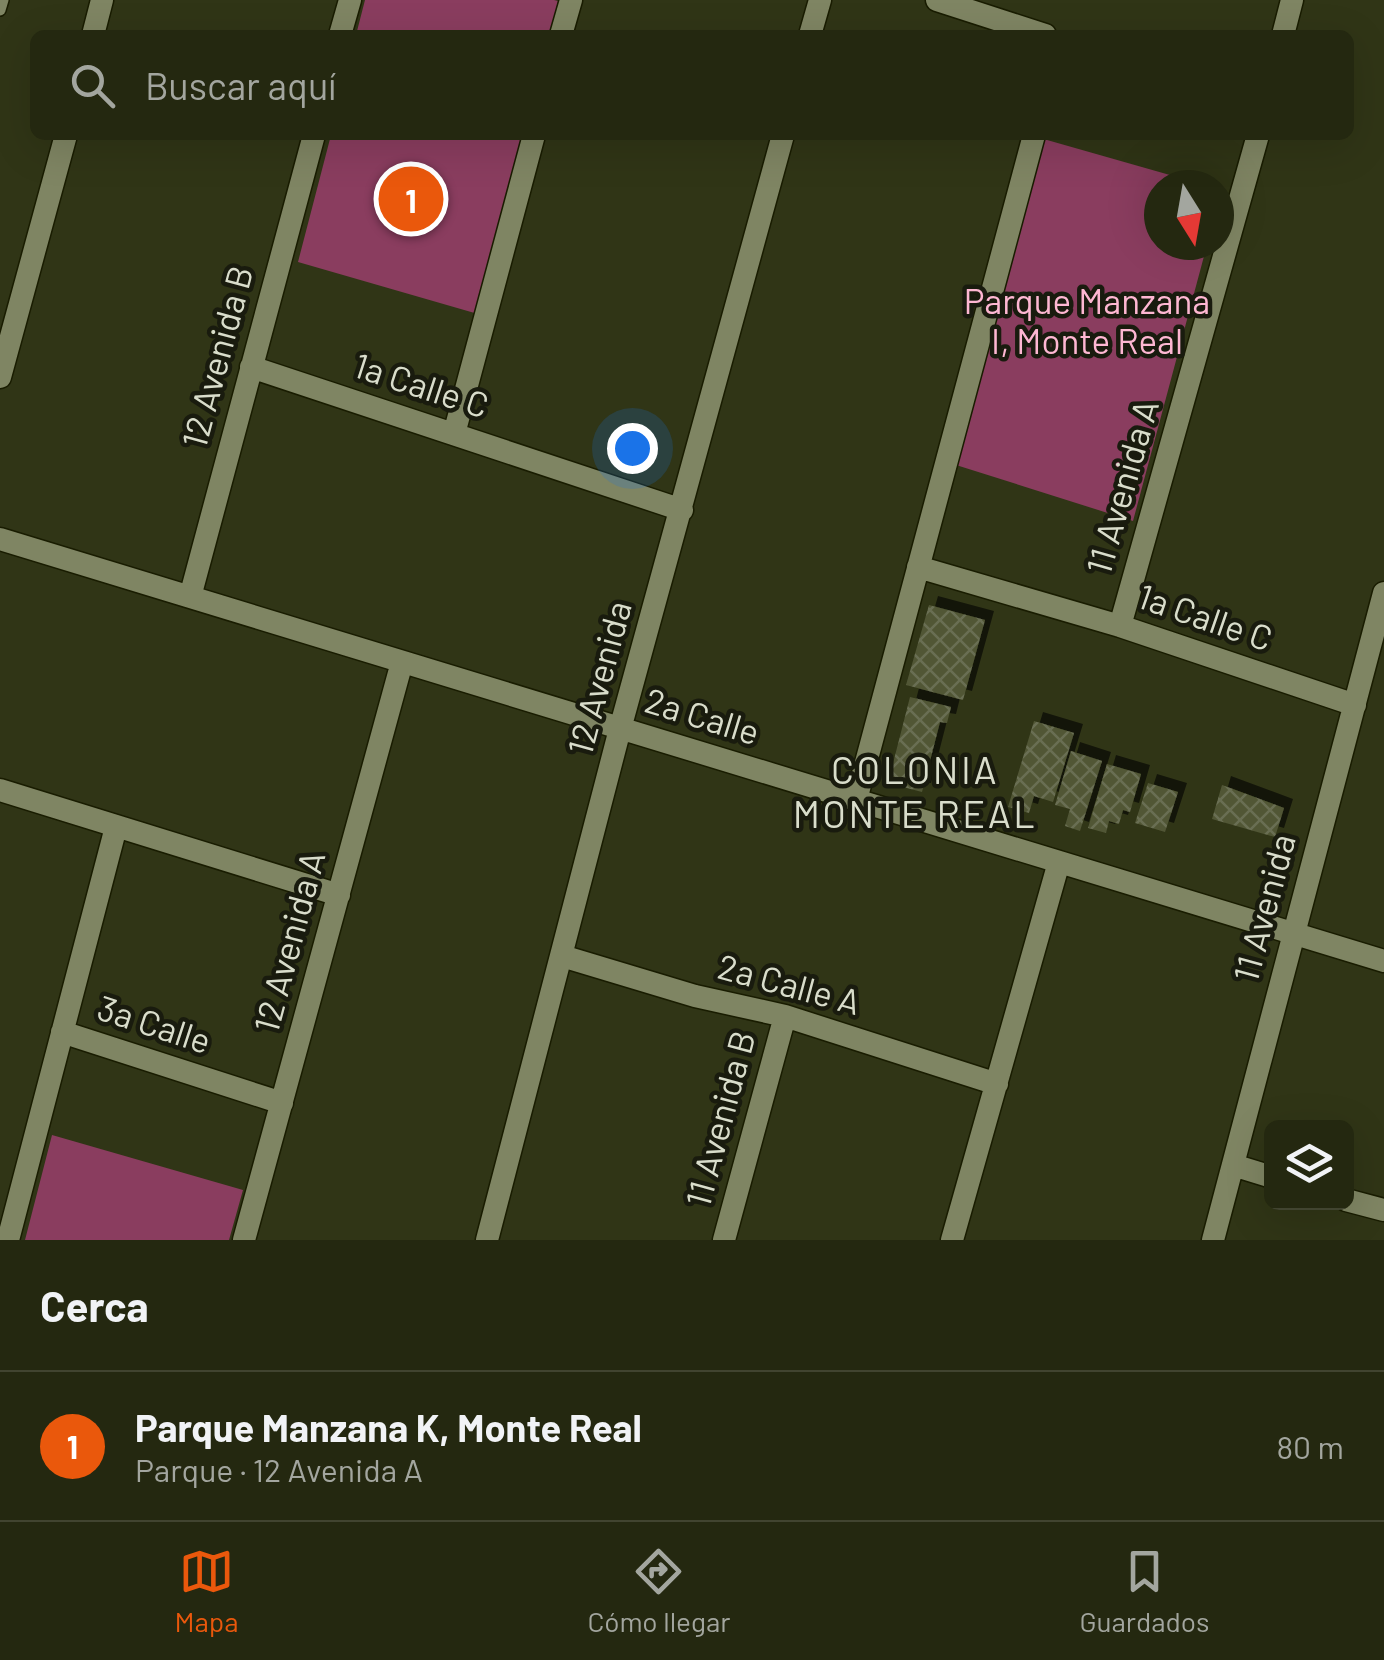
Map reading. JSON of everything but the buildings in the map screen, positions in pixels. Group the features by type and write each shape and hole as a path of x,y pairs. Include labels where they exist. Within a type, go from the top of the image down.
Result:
{"street":[{"path":"94,30 102,0"},
{"path":"341,30 350,0"},
{"path":"562,30 570,0"},
{"path":"811,30 820,0"},
{"path":"937,0 1030,30"},
{"path":"1284,30 1292,0"},
{"path":"0,376 65,140"},
{"name":"12 Avenida B","path":"190,597 313,140"},
{"path":"454,434 533,140"},
{"name":"12 Avenida","path":"487,1240 620,729 782,140"},
{"path":"856,800 1033,140"},
{"name":"11 Avenida A","path":"1120,626 1257,140"},
{"name":"1a Calle C","path":"252,367 682,510"},
{"name":"2a Calle","path":"0,540 1384,961"},
{"name":"1a Calle C","path":"918,566 1120,626 1354,705"},
{"name":"11 Avenida","path":"1213,1240 1384,593"},
{"name":"12 Avenida A","path":"244,1240 402,662"},
{"path":"0,790 338,895"},
{"path":"8,1240 116,827"},
{"path":"952,1240 1059,862"},
{"name":"2a Calle A","path":"562,956 694,996 785,1016 996,1084"},
{"name":"11 Avenida B","path":"730,1238 785,1016"},
{"name":"3a Calle","path":"62,1032 282,1103"},
{"path":"1233,1165 1264,1175"},
{"path":"1354,1202 1384,1210"}],"lane":[{"path":"0,10 2,0"}],"green space":[{"path":"365,0 558,1 551,30 357,30"},
{"path":"330,140 523,140 478,314 298,262"},
{"name":"Parque Manzana I, Monte Real","path":"1032,140 1047,140 1152,170 1144,170 1144,260 1203,260 1133,521 956,465"},
{"path":"52,1135 243,1190 229,1240 25,1240"}],"place":[{"name":"Parque Manzana K, Monte Real","path":"411,199"}],"district":[{"name":"COLONIA MONTE REAL","path":"915,793"}]}
